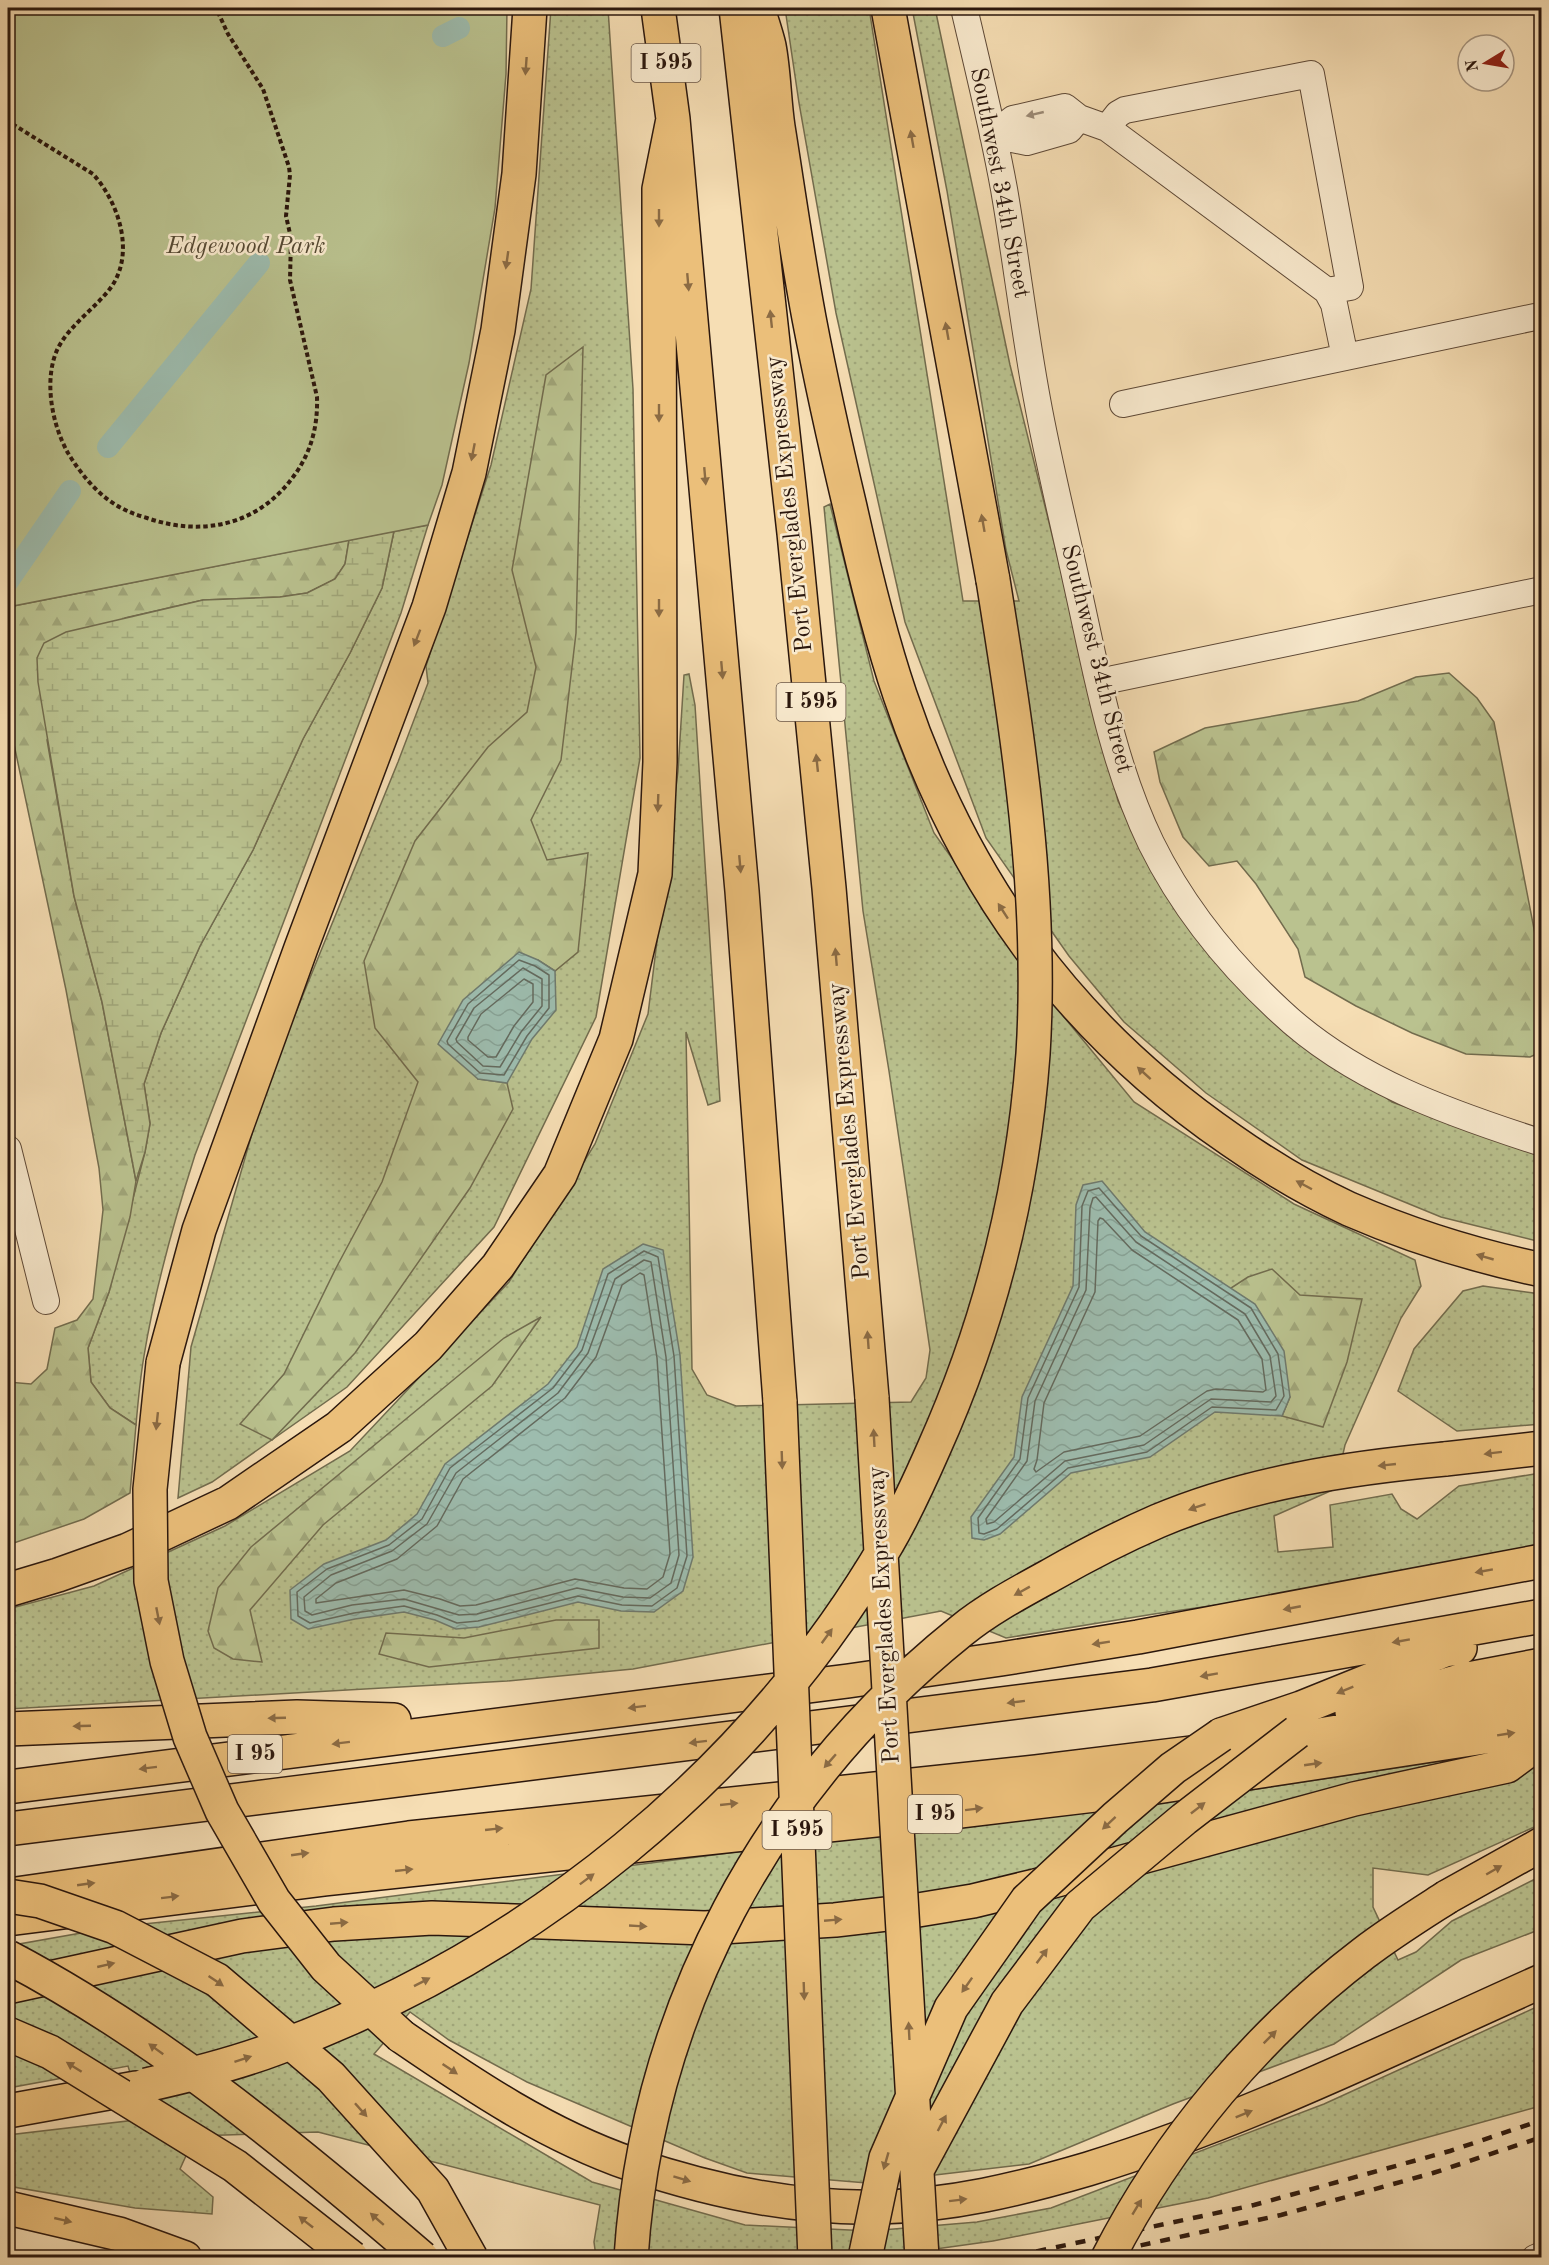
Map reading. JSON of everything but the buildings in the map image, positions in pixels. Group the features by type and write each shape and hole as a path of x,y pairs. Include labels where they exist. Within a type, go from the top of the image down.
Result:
{"highway":[{"path":"530,8 518,185 498,330 469,473 429,607 297,958 199,1230 163,1363 150,1490 151,1581 167,1661 190,1737 222,1811 273,1902 326,1966 402,2036 511,2109 572,2139 629,2163 698,2184 770,2200 825,2206 878,2208 972,2198 1044,2182 1129,2157 1207,2129 1291,2095 1542,1981"},
{"name":"I 595","path":"658,8 673,119 742,891 780,1402 814,2258"},
{"name":"Port Everglades Expressway","path":"736,8 794,532 830,888 872,1398 922,2258"},
{"path":"758,8 769,49 777,120 813,340 873,603 900,694 921,748 956,827 1000,908 1062,991 1129,1059 1167,1093 1250,1153 1317,1193 1390,1226 1496,1260 1542,1270"},
{"path":"8,2111 146,2085 210,2070 276,2049 360,2013 483,1949 541,1912 588,1878 648,1830 702,1780 756,1725 805,1665 846,1610 889,1541 953,1406 982,1328 1001,1258 1017,1183 1033,1053 1033,888 1017,736 993,580 888,8"},
{"path":"8,1590 119,1553 228,1503 339,1427 429,1346 498,1266 560,1174 616,1038 655,874 660,762 659,189 673,119"},
{"path":"631,2258 639,2178 662,2076 677,2027 720,1924 772,1834 817,1775 866,1718 909,1676 963,1629 1014,1595 1105,1546 1160,1520 1244,1493 1356,1468 1542,1448"},
{"name":"I 95","path":"8,1787 849,1681 1001,1659 1138,1637 1542,1561"},
{"path":"8,1829 1152,1685 1542,1616"},
{"path":"865,2258 886,2158 951,2008 1027,1900 1115,1818 1165,1775 1221,1735 1301,1708 1445,1650 1542,1633"},
{"path":"901,2258 918,2168 1014,1994 1080,1906 1184,1820 1297,1732 1340,1715 1463,1680 1542,1665"},
{"path":"8,1895 409,1838 1036,1772 1265,1744 1542,1698"},
{"path":"8,1729 297,1718 503,1724"},
{"name":"I 95","path":"8,1919 302,1881 1137,1790 1542,1728"},
{"path":"8,1987 220,1941 334,1924 432,1918 705,1928 835,1920 912,1911 974,1901 1354,1799 1507,1766 1542,1740"},
{"path":"1108,2258 1158,2172 1202,2114 1249,2058 1306,2001 1364,1953 1447,1897 1542,1844"},
{"path":"8,1895 40,1901 115,1927 217,1980 330,2077 433,2190 471,2258"},
{"path":"8,1957 42,1975 137,2035 236,2107 422,2258"},
{"path":"8,2034 50,2052 235,2166 352,2258"},
{"path":"8,2208 118,2234 185,2258"}],"street":[{"name":"Southwest 34th Street","path":"964,8 1004,190 1037,400 1113,745 1152,845 1199,920 1230,959 1281,1012 1307,1034 1361,1070 1429,1103 1542,1143"},
{"path":"1107,128 1118,114 1125,110 1311,74 1350,287 1327,291"},
{"path":"993,135 1027,142 1069,130 1079,118 1107,128 1327,291 1334,304 1345,357"},
{"path":"1124,404 1535,317"},
{"path":"1099,682 1542,590"},
{"path":"8,1149 46,1300"},
{"path":"1535,2258 1542,2255"}],"path":[{"path":"8,118 14,125 93,174 103,185 112,202 123,240 123,257 111,288 66,335 54,358 52,404 61,441 69,455 95,489 109,501 123,510 167,525 185,528 225,524 258,510 285,488 307,455 316,426 316,397 290,280 291,238 286,216 289,167 263,89 232,42 216,8"}],"green space":[{"name":"Edgewood Park","path":"8,8 507,8 506,74 495,208 469,363 442,485 428,525 8,607"},
{"path":"551,8 608,8 633,389 640,758 596,1017 494,1227 347,1387 212,1482 178,1498 191,1347 265,1088 428,683 426,666 491,465 531,289"},
{"path":"785,8 869,8 963,601 1019,601 1006,550 947,191 912,8 935,8 1010,365 1118,801 1166,896 1251,999 1392,1102 1541,1156 1541,1242 1441,1217 1302,1160 1206,1093 1124,1022 1069,956 986,838 905,622 836,313 799,103"},
{"path":"583,347 576,633 561,760 531,820 547,860 588,853 578,952 555,971 538,960 478,1079 507,1083 513,1109 470,1188 355,1353 272,1440 240,1424 284,1374 336,1268 382,1182 418,1082 375,1028 364,961 415,841 488,747 527,712 536,667 512,570 546,375"},
{"path":"830,504 874,681 934,833 1064,1017 1134,1102 1294,1204 1415,1260 1421,1286 1401,1318 1345,1445 1335,1489 1274,1516 1278,1552 1333,1547 1330,1505 1392,1494 1401,1509 1417,1519 1459,1486 1541,1473 1541,1556 1006,1638 941,1611 633,1669 507,1681 8,1709 8,1609 94,1586 225,1526 350,1451 509,1282 595,1144 648,1014 678,771 684,675 689,674 695,705 720,1101 708,1105 686,1032 692,1369 707,1395 736,1406 911,1402 926,1378 930,1350 863,911 824,507"},
{"path":"428,525 401,613 195,1155 159,1280 139,1390 136,1425 110,1408 91,1382 88,1348 109,1292 145,1152 150,1123 144,1084 161,1033 200,946 253,850 303,739 382,588 394,531"},
{"path":"394,531 382,588 303,739 253,850 200,946 161,1033 144,1084 150,1124 145,1152 136,1181 102,1002 74,896 38,682 37,658 44,643 66,632 203,600 280,597 307,593 335,579 345,564 349,540"},
{"path":"349,540 345,564 335,579 307,593 280,597 203,600 125,618 47,740 74,896 102,1002 136,1181 130,1217 109,1292 88,1348 91,1382 110,1408 136,1425 130,1493 84,1519 8,1545 8,1382 31,1384 47,1369 55,1328 77,1320 93,1299 103,1210 99,1168 66,990 8,716 8,607"},
{"path":"1449,673 1477,698 1494,722 1541,965 1541,1052 1530,1057 1466,1054 1412,1033 1356,1006 1305,977 1298,949 1256,884 1237,861 1209,866 1183,837 1160,782 1154,752 1205,728 1358,701 1416,677"},
{"path":"1272,1269 1300,1295 1362,1299 1347,1362 1323,1427 1282,1416 1290,1397 1231,1288 1248,1277"},
{"path":"1483,1286 1541,1294 1541,1424 1457,1431 1398,1391 1414,1349 1463,1291"},
{"path":"541,1317 492,1386 323,1525 250,1610 262,1662 233,1659 214,1648 208,1631 218,1588 251,1547 504,1338"},
{"path":"556,1620 599,1620 599,1648 429,1667 379,1654 386,1633 464,1638"},
{"path":"1541,1746 1541,1824 1428,1875 1373,1868 1373,1907 1398,1960 1416,1952 1452,1921 1541,1876 1541,1929 1461,1960 1334,2044 1173,2104 1029,2164 867,2183 747,2173 705,2158 527,2082 449,2040 410,2012 374,2054 592,2182 745,2225 870,2231 977,2222 1051,2208 1324,2104 1541,2005 1541,2105 1537,2107 1208,2198 993,2241 878,2257 596,2257 594,2242 600,2205 318,2132 195,2136 180,2169 213,2197 212,2214 135,2208 8,2186 8,2135 144,2119 128,2066 8,2088 8,1946 115,1927 316,1906 986,1820 1237,1792"}],"water":[{"path":"519,952 555,971 556,1010 532,1039 507,1083 478,1079 438,1044 463,1000"},
{"path":"1102,1181 1145,1232 1255,1304 1284,1351 1290,1397 1282,1416 1215,1412 1150,1457 1071,1473 1000,1534 984,1540 972,1538 971,1517 1014,1457 1022,1397 1073,1286 1076,1205 1083,1185"},
{"path":"643,1244 663,1250 680,1355 693,1557 683,1591 654,1612 621,1611 578,1602 479,1627 456,1629 435,1620 404,1612 308,1629 291,1619 290,1590 324,1564 386,1540 417,1514 445,1464 548,1384 577,1347 603,1269"}],"waterway":[{"path":"443,36 459,28"},
{"path":"108,447 259,263"},
{"path":"8,581 70,491"}],"railway":[{"path":"997,2258 1254,2205 1450,2151 1542,2120"},
{"path":"1082,2258 1281,2215 1433,2173 1542,2137"}]}
